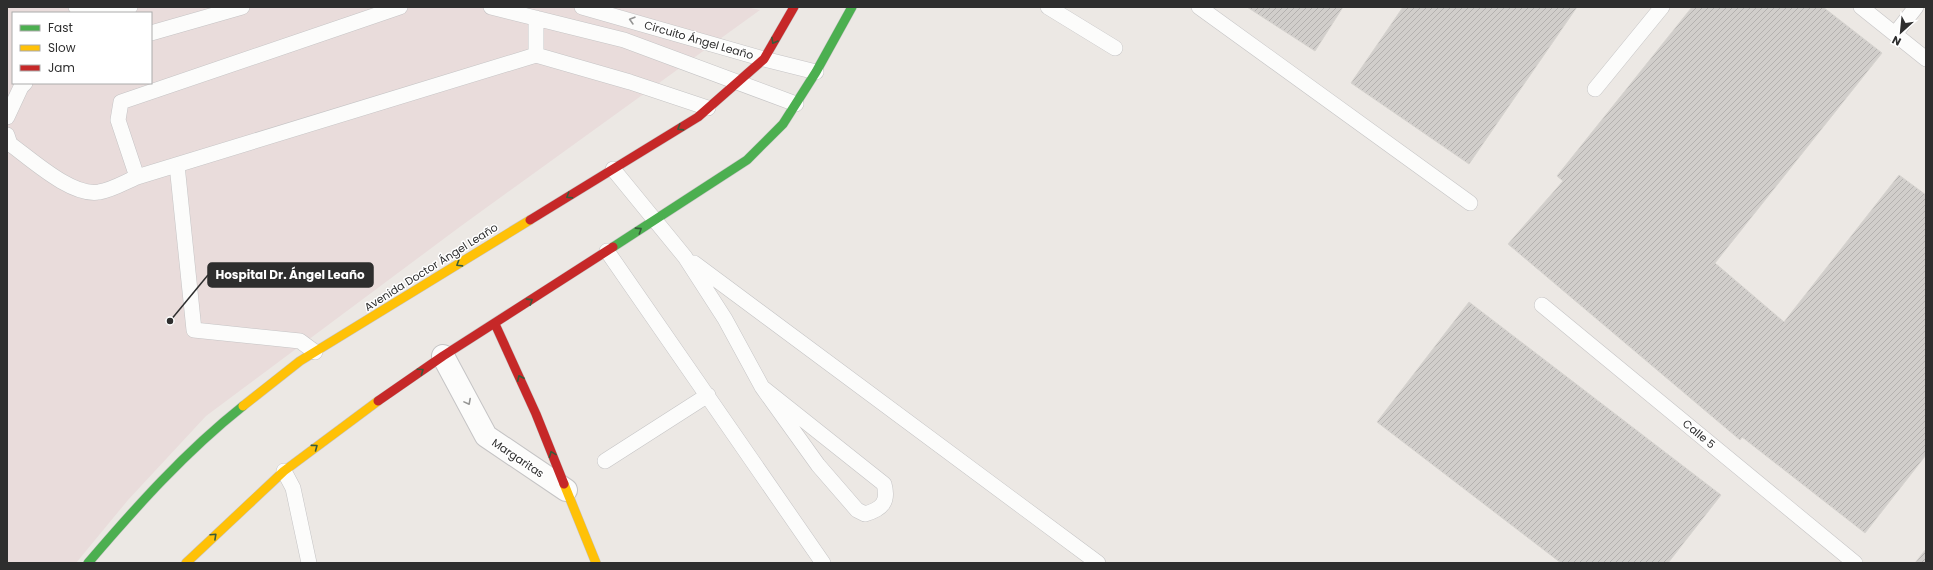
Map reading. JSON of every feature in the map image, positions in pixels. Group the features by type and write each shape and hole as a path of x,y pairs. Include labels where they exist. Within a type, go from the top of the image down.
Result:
{"street":[{"name":"Avenida Doctor Ángel Leaño","path":"88,563 138,504 219,425 315,352 698,117 764,59 794,7"},
{"path":"186,563 284,471 382,398 443,356 495,324 747,160 783,124 816,72 852,7"},
{"name":"Margaritas","path":"495,324 536,414 596,563"},
{"name":"Margaritas","path":"443,356 486,436 566,490"}],"lane":[{"path":"76,7 90,12"},
{"path":"102,12 130,7"},
{"path":"152,33 242,7"},
{"path":"137,177 118,120 121,102 400,7"},
{"path":"491,7 624,40 796,104"},
{"name":"Circuito Ángel Leaño","path":"582,7 764,59 816,72"},
{"path":"1048,7 1115,48"},
{"path":"1199,7 1470,203"},
{"path":"1595,89 1662,7"},
{"path":"1861,7 1926,58"},
{"path":"1895,34 1916,7"},
{"path":"536,18 536,55"},
{"path":"7,135 10,144 56,178 84,192 99,192 137,177 536,55 630,82 708,108"},
{"path":"7,117 21,87 24,84"},
{"path":"177,165 194,330 300,341 315,352"},
{"path":"613,169 685,257 725,319 762,387 818,465 857,510 865,514 881,507 886,500 884,484 762,387"},
{"path":"608,251 823,563"},
{"path":"685,257 1098,563"},
{"path":"725,319 742,299"},
{"name":"Calle 5","path":"1542,305 1855,563"},
{"path":"605,461 708,395"},
{"path":"284,471 293,488 309,563"}],"shaded area":[{"path":"7,7 745,7 760,10 461,226 206,416 128,500 76,563 7,563"}],"building":[{"path":"1247,7 1343,7 1315,51"},
{"path":"1403,7 1577,7 1469,164 1351,83"},
{"path":"1692,7 1823,7 1882,53 1715,263 1784,322 1899,175 1926,195 1926,455 1865,533 1742,437 1740,440 1508,244 1563,181 1557,176"},
{"path":"1469,302 1721,495 1668,563 1561,563 1377,422"},
{"path":"1926,549 1926,563 1915,563"}],"traffic: fast":[{"path":"613,247 747,160 783,124 816,72 852,7"},
{"path":"88,563 124,521 181,461 243,406"}],"traffic: slow":[{"path":"243,406 300,361 530,220"},
{"path":"186,563 284,471 378,401"},
{"path":"564,484 596,563"}],"traffic: jam":[{"path":"530,220 698,117 764,59 794,7"},
{"path":"378,401 443,356 613,247"},
{"path":"495,324 536,414 564,484"}],"place":[{"name":"Hospital Dr. Ángel Leaño","path":"170,321"}]}
